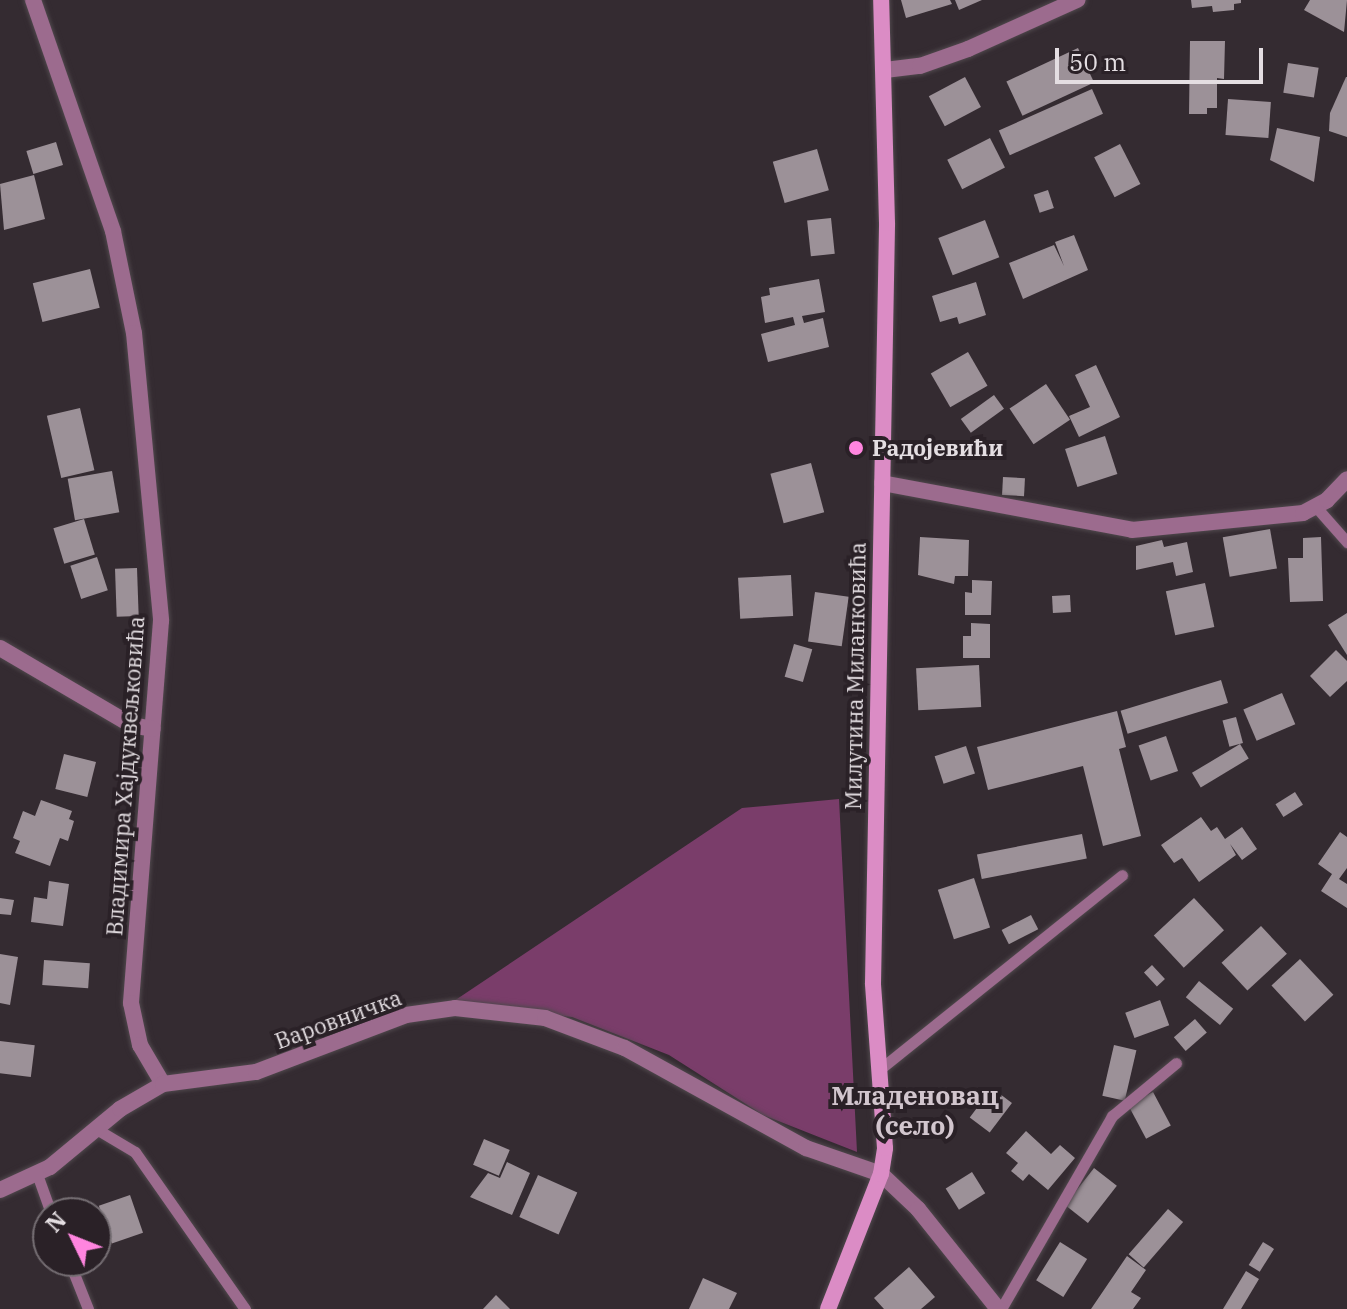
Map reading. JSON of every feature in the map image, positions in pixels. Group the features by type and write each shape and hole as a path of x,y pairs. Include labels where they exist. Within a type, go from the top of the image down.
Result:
{"main road":[{"name":"Милутина Миланковића","path":"828,1309 881,1174 885,1129 873,888 882,483 885,70 881,0"}],"street":[{"name":"Владимира Хајдуквељковића","path":"33,0 113,231 134,333 161,621 131,1003 140,1045 163,1084"},
{"path":"885,70 920,66 968,49 1077,0"},
{"path":"882,483 1132,530 1316,507 1347,479"},
{"path":"0,648 118,718 153,729"},
{"name":"Варовничка","path":"0,1190 37,1174 98,1130 120,1109 163,1084 256,1072 406,1015 488,1009 545,1018 625,1048 806,1148 881,1174"},
{"path":"881,1174 918,1209 1000,1309"}],"lane":[{"path":"1316,507 1347,542"},
{"path":"880,1069 1122,875"},
{"path":"1000,1309 1112,1116 1176,1063"},
{"path":"98,1130 135,1152 245,1309"},
{"path":"37,1174 45,1197"},
{"path":"75,1277 88,1309"}],"shaded area":[{"path":"839,799 857,1152 763,1115 669,1055 572,1017 448,1005 742,808"}],"building":[{"path":"901,0 950,0 952,4 906,18"},
{"path":"955,0 982,0 959,10"},
{"path":"1191,0 1241,0 1241,3 1234,4 1234,10 1213,12 1212,6 1192,8"},
{"path":"1310,0 1347,0 1344,32 1304,10"},
{"path":"1190,41 1225,41 1224,79 1217,78 1217,108 1207,108 1207,114 1189,114"},
{"path":"1078,48 1094,82 1022,116 1006,81"},
{"path":"1288,63 1319,68 1314,97 1283,93"},
{"path":"965,77 981,107 945,126 929,96"},
{"path":"1346,77 1347,137 1329,131 1330,113"},
{"path":"1092,89 1103,114 1010,155 999,130"},
{"path":"1228,99 1271,102 1268,138 1225,135"},
{"path":"1277,128 1320,137 1314,182 1270,160"},
{"path":"990,138 1005,167 962,189 947,160"},
{"path":"56,142 63,165 33,174 26,151"},
{"path":"1120,144 1140,184 1115,197 1094,157"},
{"path":"817,149 829,190 785,203 773,162"},
{"path":"34,175 45,219 4,230 0,184"},
{"path":"1048,190 1054,208 1040,213 1034,195"},
{"path":"831,218 835,254 811,256 807,221"},
{"path":"985,220 999,257 953,275 938,238"},
{"path":"1074,235 1088,270 1023,299 1009,263 1054,245 1064,266 1055,242"},
{"path":"90,269 100,308 42,322 33,283"},
{"path":"819,279 825,312 802,316 804,323 823,318 829,347 768,362 761,334 795,325 793,317 765,323 761,297 770,295 769,288"},
{"path":"976,282 986,315 959,324 957,317 940,322 932,296"},
{"path":"968,352 988,386 950,407 931,374"},
{"path":"1096,365 1120,417 1079,437 1069,416 1090,407 1075,375"},
{"path":"1046,384 1070,420 1034,444 1010,409"},
{"path":"994,395 1004,409 971,433 961,419"},
{"path":"80,408 94,470 61,478 47,416"},
{"path":"1105,436 1117,474 1077,487 1065,449"},
{"path":"811,463 824,512 784,523 770,474"},
{"path":"112,471 119,512 75,520 68,479"},
{"path":"1003,477 1025,478 1024,496 1002,495"},
{"path":"84,519 95,554 64,564 53,528"},
{"path":"1270,529 1277,568 1230,577 1223,537"},
{"path":"920,537 969,540 968,576 955,576 954,584 918,575"},
{"path":"1321,537 1323,601 1290,602 1288,558 1303,558 1303,538"},
{"path":"1162,540 1164,547 1187,542 1193,572 1176,576 1173,562 1136,570 1136,546"},
{"path":"97,557 108,590 81,599 70,566"},
{"path":"137,568 139,616 117,617 115,569"},
{"path":"791,575 793,616 740,619 738,578"},
{"path":"972,580 992,581 991,615 965,615 965,592 972,593"},
{"path":"1205,583 1214,627 1175,635 1166,591"},
{"path":"815,592 849,597 842,646 808,642"},
{"path":"1070,595 1071,612 1053,613 1052,596"},
{"path":"1347,613 1347,655 1328,625"},
{"path":"971,623 990,624 990,658 963,658 963,636 971,636"},
{"path":"794,644 812,649 803,682 785,677"},
{"path":"1336,650 1347,661 1347,681 1330,697 1310,676"},
{"path":"979,665 981,707 918,710 916,668"},
{"path":"1221,680 1228,703 1128,734 1121,711"},
{"path":"1282,693 1295,724 1257,741 1243,709"},
{"path":"1117,711 1126,747 1119,749 1141,836 1103,846 1083,766 988,790 977,747"},
{"path":"1236,717 1243,743 1229,747 1222,721"},
{"path":"1166,736 1178,771 1151,780 1139,745"},
{"path":"1240,744 1249,759 1201,787 1192,773"},
{"path":"966,746 975,774 944,784 935,756"},
{"path":"64,754 96,762 87,797 55,789"},
{"path":"1295,792 1303,805 1283,817 1275,804"},
{"path":"41,800 72,811 69,819 74,821 68,841 60,838 50,866 15,853 20,841 13,838 23,811 35,816"},
{"path":"1201,817 1211,831 1217,827 1225,839 1242,827 1257,849 1242,860 1230,844 1236,855 1199,882 1182,858 1174,863 1161,845"},
{"path":"1340,832 1347,837 1347,868 1339,879 1347,884 1347,908 1321,891 1332,874 1318,864"},
{"path":"1082,834 1087,859 982,879 977,854"},
{"path":"974,878 990,927 954,939 938,890"},
{"path":"49,881 69,884 63,926 31,922 34,897 47,899"},
{"path":"0,898 14,900 11,915 0,914"},
{"path":"1194,898 1224,930 1184,968 1154,936"},
{"path":"1031,915 1038,929 1009,944 1002,930"},
{"path":"1261,926 1287,954 1247,991 1222,963"},
{"path":"0,954 18,957 10,1005 0,1003"},
{"path":"1300,959 1333,995 1305,1021 1271,986"},
{"path":"44,960 90,963 88,988 42,985"},
{"path":"1152,965 1165,979 1157,986 1144,973"},
{"path":"1199,981 1233,1009 1220,1025 1186,997"},
{"path":"1160,1000 1169,1025 1134,1038 1125,1013"},
{"path":"1195,1019 1207,1033 1186,1051 1174,1037"},
{"path":"0,1041 35,1045 31,1077 0,1073"},
{"path":"1114,1045 1136,1050 1125,1101 1102,1096"},
{"path":"992,1088 1012,1103 990,1133 970,1118"},
{"path":"1153,1092 1171,1126 1146,1139 1128,1105"},
{"path":"1026,1131 1051,1154 1060,1145 1075,1158 1048,1190 1029,1174 1023,1181 1011,1171 1018,1163 1006,1153"},
{"path":"484,1139 510,1150 499,1176 473,1165"},
{"path":"507,1162 530,1173 512,1215 470,1197 488,1173 500,1178"},
{"path":"1094,1168 1117,1186 1088,1223 1065,1205"},
{"path":"972,1172 985,1193 959,1210 946,1188"},
{"path":"538,1175 577,1192 559,1235 519,1217"},
{"path":"130,1195 143,1233 112,1244 112,1201"},
{"path":"1168,1209 1183,1222 1144,1267 1129,1254"},
{"path":"1060,1242 1087,1259 1063,1297 1036,1280"},
{"path":"1263,1242 1274,1249 1260,1272 1249,1265"},
{"path":"1127,1256 1146,1270 1131,1292 1141,1298 1133,1309 1091,1309"},
{"path":"909,1267 935,1297 921,1309 884,1309 874,1298"},
{"path":"1246,1271 1259,1279 1241,1309 1223,1309"},
{"path":"703,1278 737,1293 729,1309 689,1309"},
{"path":"496,1295 510,1309 483,1309"}],"place":[{"name":"Радојевићи","path":"856,448"}],"district":[{"name":"Младеновац (село)","path":"915,1111"}]}
